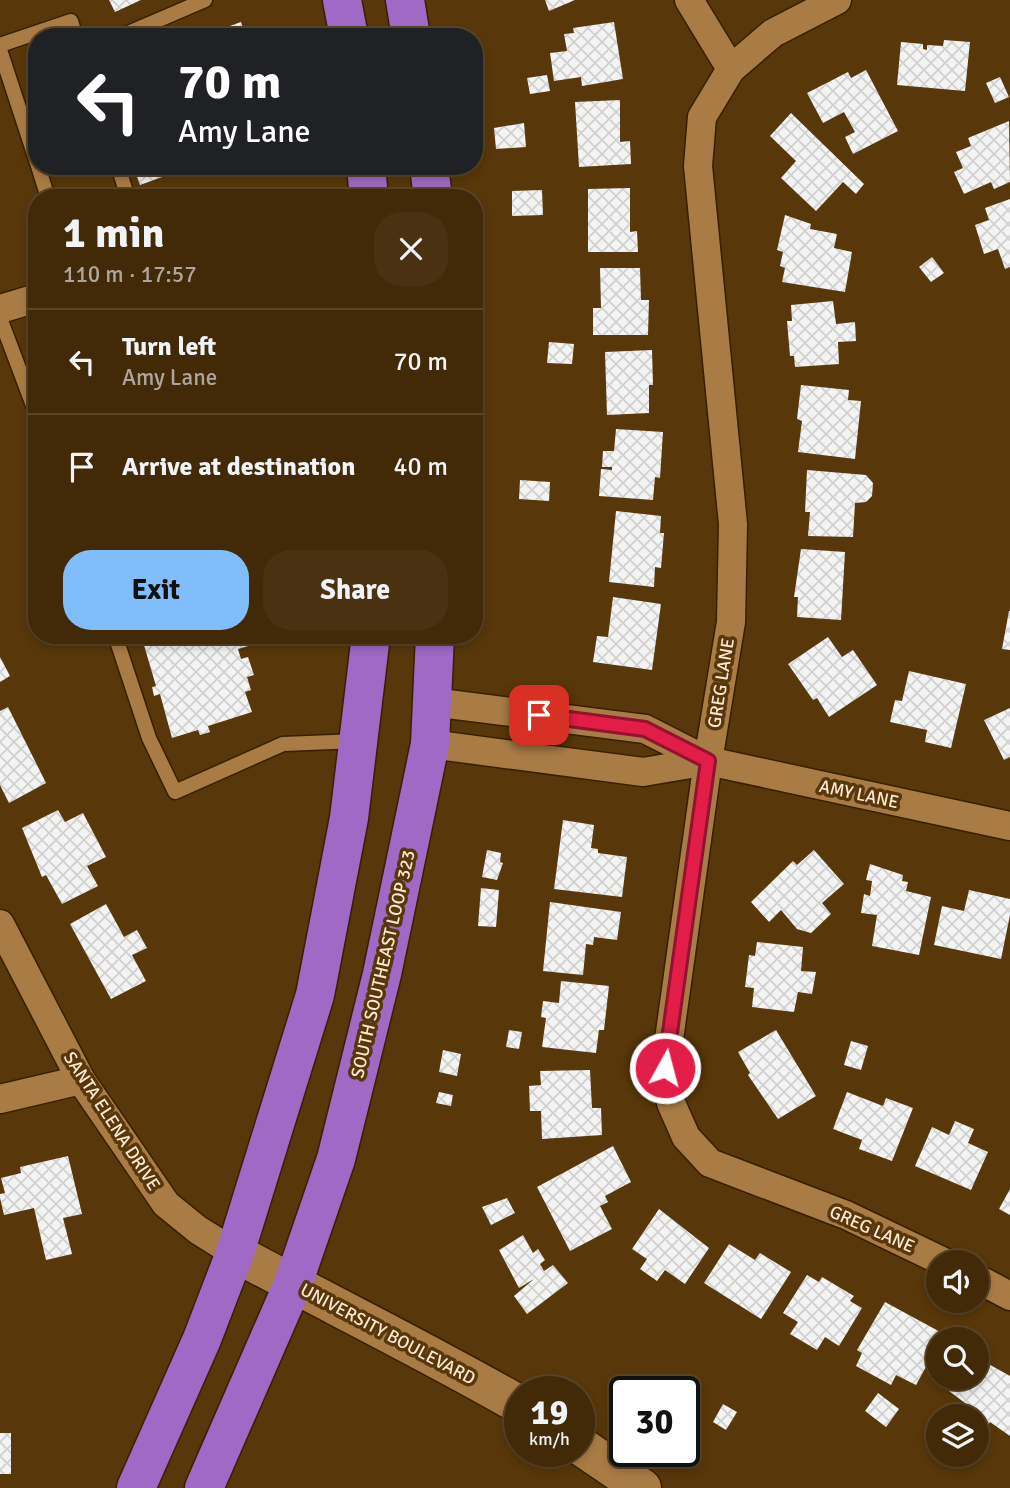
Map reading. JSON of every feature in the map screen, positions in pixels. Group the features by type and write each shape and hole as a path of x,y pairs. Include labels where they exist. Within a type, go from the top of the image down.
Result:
{"highway":[{"path":"342,0 347,28"},
{"path":"405,0 410,28"},
{"path":"136,1488 202,1339 235,1253 274,1136 315,995 361,741 370,644"},
{"name":"SOUTH SOUTHEAST LOOP 323","path":"204,1488 293,1284 336,1158 357,1079 430,744 435,644"}],"main road":[{"name":"UNIVERSITY BOULEVARD","path":"235,1253 349,1315 428,1352 504,1396"},
{"path":"595,1456 642,1488"}],"street":[{"path":"689,0 731,69"},
{"name":"GREG LANE","path":"837,0 773,33 731,69 702,117 698,166 733,524 731,622 708,761 665,1068 671,1103 686,1137 710,1163 846,1215 926,1253"},
{"path":"0,309 28,301"},
{"name":"AMY LANE","path":"432,702 645,729 708,761 1010,826"},
{"name":"AMY LANE","path":"430,744 643,772 708,761"},
{"name":"SANTA ELENA DRIVE","path":"0,924 81,1080 166,1204 198,1230 235,1253"},
{"path":"0,1099 81,1080"},
{"path":"989,1285 1010,1296"}],"lane":[{"path":"140,28 205,0"},
{"path":"52,28 71,21 73,28"},
{"path":"28,37 0,47 28,136"},
{"path":"0,318 28,392"},
{"path":"117,644 149,738 175,792 283,744 361,741"}],"building":[{"path":"109,0 141,0 115,12"},
{"path":"545,0 575,0 549,11"},
{"path":"241,22 243,28 224,28"},
{"path":"614,22 623,79 582,86 581,77 554,81 550,53 567,51 564,34 574,33 573,28"},
{"path":"944,40 970,42 965,91 897,85 901,42 923,44 923,49 927,50 927,45 943,46"},
{"path":"866,70 898,131 853,154 845,137 855,132 844,112 823,123 807,93 848,72 851,78"},
{"path":"547,75 550,91 530,94 527,78"},
{"path":"1000,77 1009,97 995,103 986,83"},
{"path":"620,100 620,142 630,141 631,164 579,167 575,102"},
{"path":"791,113 864,184 856,194 843,182 816,211 781,178 796,161 770,136"},
{"path":"1009,121 1010,182 994,189 991,182 964,194 954,172 963,168 956,152 971,146 968,138"},
{"path":"524,123 526,147 496,149 494,128"},
{"path":"136,175 168,175 140,185"},
{"path":"630,188 630,232 637,231 638,252 588,252 588,189"},
{"path":"542,190 543,215 512,216 512,191"},
{"path":"1010,199 1010,267 1005,269 998,249 984,254 975,225 989,220 985,208"},
{"path":"785,215 811,224 810,229 837,234 834,248 852,252 845,292 782,282 785,268 780,266 783,252 777,250"},
{"path":"932,257 944,273 931,282 919,267"},
{"path":"600,268 640,268 641,300 649,300 648,335 593,335 593,308 601,308"},
{"path":"833,301 836,324 855,322 856,341 838,342 839,364 795,367 794,356 790,356 787,321 792,321 791,305"},
{"path":"549,342 574,344 572,364 547,363"},
{"path":"652,350 653,385 649,385 649,413 607,415 605,352"},
{"path":"801,385 849,390 848,400 861,401 855,459 798,452 802,421 797,419"},
{"path":"616,429 663,432 660,478 655,477 653,500 599,496 601,469 612,470 612,467 602,467 603,451 614,451"},
{"path":"807,470 866,475 873,483 872,496 866,502 855,503 853,537 808,536 810,512 805,512"},
{"path":"520,480 550,482 549,501 519,499"},
{"path":"616,511 661,516 660,533 664,533 661,568 655,567 654,587 609,582"},
{"path":"801,549 845,552 841,620 797,617 798,597 794,597"},
{"path":"613,597 661,604 652,670 593,662 597,636 608,637"},
{"path":"1010,611 1010,650 1002,649"},
{"path":"828,637 842,657 853,650 877,685 829,717 817,698 813,700 788,664"},
{"path":"144,644 255,644 238,649 241,659 248,657 254,675 247,677 251,690 245,692 252,712 208,726 210,732 200,735 198,730 172,738 160,694 154,696 152,687 156,686"},
{"path":"0,657 10,676 0,682"},
{"path":"909,671 966,684 951,748 925,742 927,730 890,722 895,700 902,701"},
{"path":"8,707 46,783 9,803 0,785 0,711"},
{"path":"1010,708 1010,757 1004,760 984,720"},
{"path":"58,810 65,822 83,813 106,857 87,866 98,886 62,904 46,875 42,877 22,828"},
{"path":"563,820 594,825 591,848 598,849 598,853 627,857 622,897 554,889"},
{"path":"487,850 501,853 500,862 503,863 497,880 482,877"},
{"path":"814,850 844,884 822,903 831,914 811,933 797,929 781,910 769,922 751,902 793,861 797,865"},
{"path":"870,864 903,875 902,881 908,882 906,891 931,897 919,955 872,946 877,915 861,913 864,894 870,896 872,881 866,880"},
{"path":"481,888 499,890 496,927 478,926"},
{"path":"969,890 1010,899 1010,915 1001,959 934,945 942,906 964,911"},
{"path":"550,902 621,912 617,940 594,937 593,945 586,944 583,975 543,971"},
{"path":"106,904 124,937 137,930 147,948 132,955 146,981 111,999 70,924"},
{"path":"757,942 803,947 801,971 816,972 812,994 798,992 794,1012 752,1007 754,988 745,987 749,955 755,956"},
{"path":"561,981 609,986 604,1030 599,1030 596,1053 542,1047 546,1018 541,1017 543,1001 559,1003"},
{"path":"509,1030 522,1032 519,1049 506,1047"},
{"path":"776,1030 816,1096 778,1119 748,1075 750,1073 738,1052"},
{"path":"851,1041 868,1046 861,1070 844,1065"},
{"path":"443,1050 461,1054 457,1076 439,1072"},
{"path":"590,1070 592,1108 601,1108 602,1135 542,1139 541,1111 530,1111 529,1086 541,1085 540,1071"},
{"path":"439,1092 453,1095 451,1106 436,1103"},
{"path":"847,1092 883,1106 886,1098 913,1108 892,1161 859,1149 862,1140 833,1129"},
{"path":"955,1121 974,1129 968,1143 988,1152 971,1190 915,1166 932,1127 949,1135"},
{"path":"613,1146 631,1182 605,1196 608,1202 600,1206 612,1229 570,1251 537,1187"},
{"path":"68,1156 82,1214 63,1218 72,1254 46,1260 34,1208 4,1215 0,1194 5,1193 1,1178 21,1173 20,1167"},
{"path":"1010,1189 1010,1215 999,1209"},
{"path":"507,1198 515,1213 491,1225 482,1207"},
{"path":"659,1209 709,1248 685,1284 665,1270 657,1281 640,1269 647,1259 632,1249"},
{"path":"523,1235 533,1253 538,1249 545,1260 540,1264 544,1271 553,1265 568,1283 527,1314 514,1296 534,1279 519,1288 499,1250"},
{"path":"729,1244 755,1260 760,1253 791,1272 761,1319 704,1283"},
{"path":"807,1275 819,1282 822,1277 854,1296 850,1301 862,1308 839,1346 825,1337 817,1350 790,1334 798,1322 783,1313"},
{"path":"885,1302 931,1327 926,1327 926,1367 916,1385 896,1375 891,1385 856,1366 862,1353 857,1350"},
{"path":"989,1364 1010,1376 1010,1436 989,1424 989,1404 966,1404 949,1391 989,1390"},
{"path":"878,1393 899,1409 886,1427 865,1411"},
{"path":"723,1404 737,1412 726,1430 713,1422"},
{"path":"0,1433 11,1433 11,1474 0,1474"}],"route":[{"path":"539,715 645,729 708,761 665,1068"}]}
